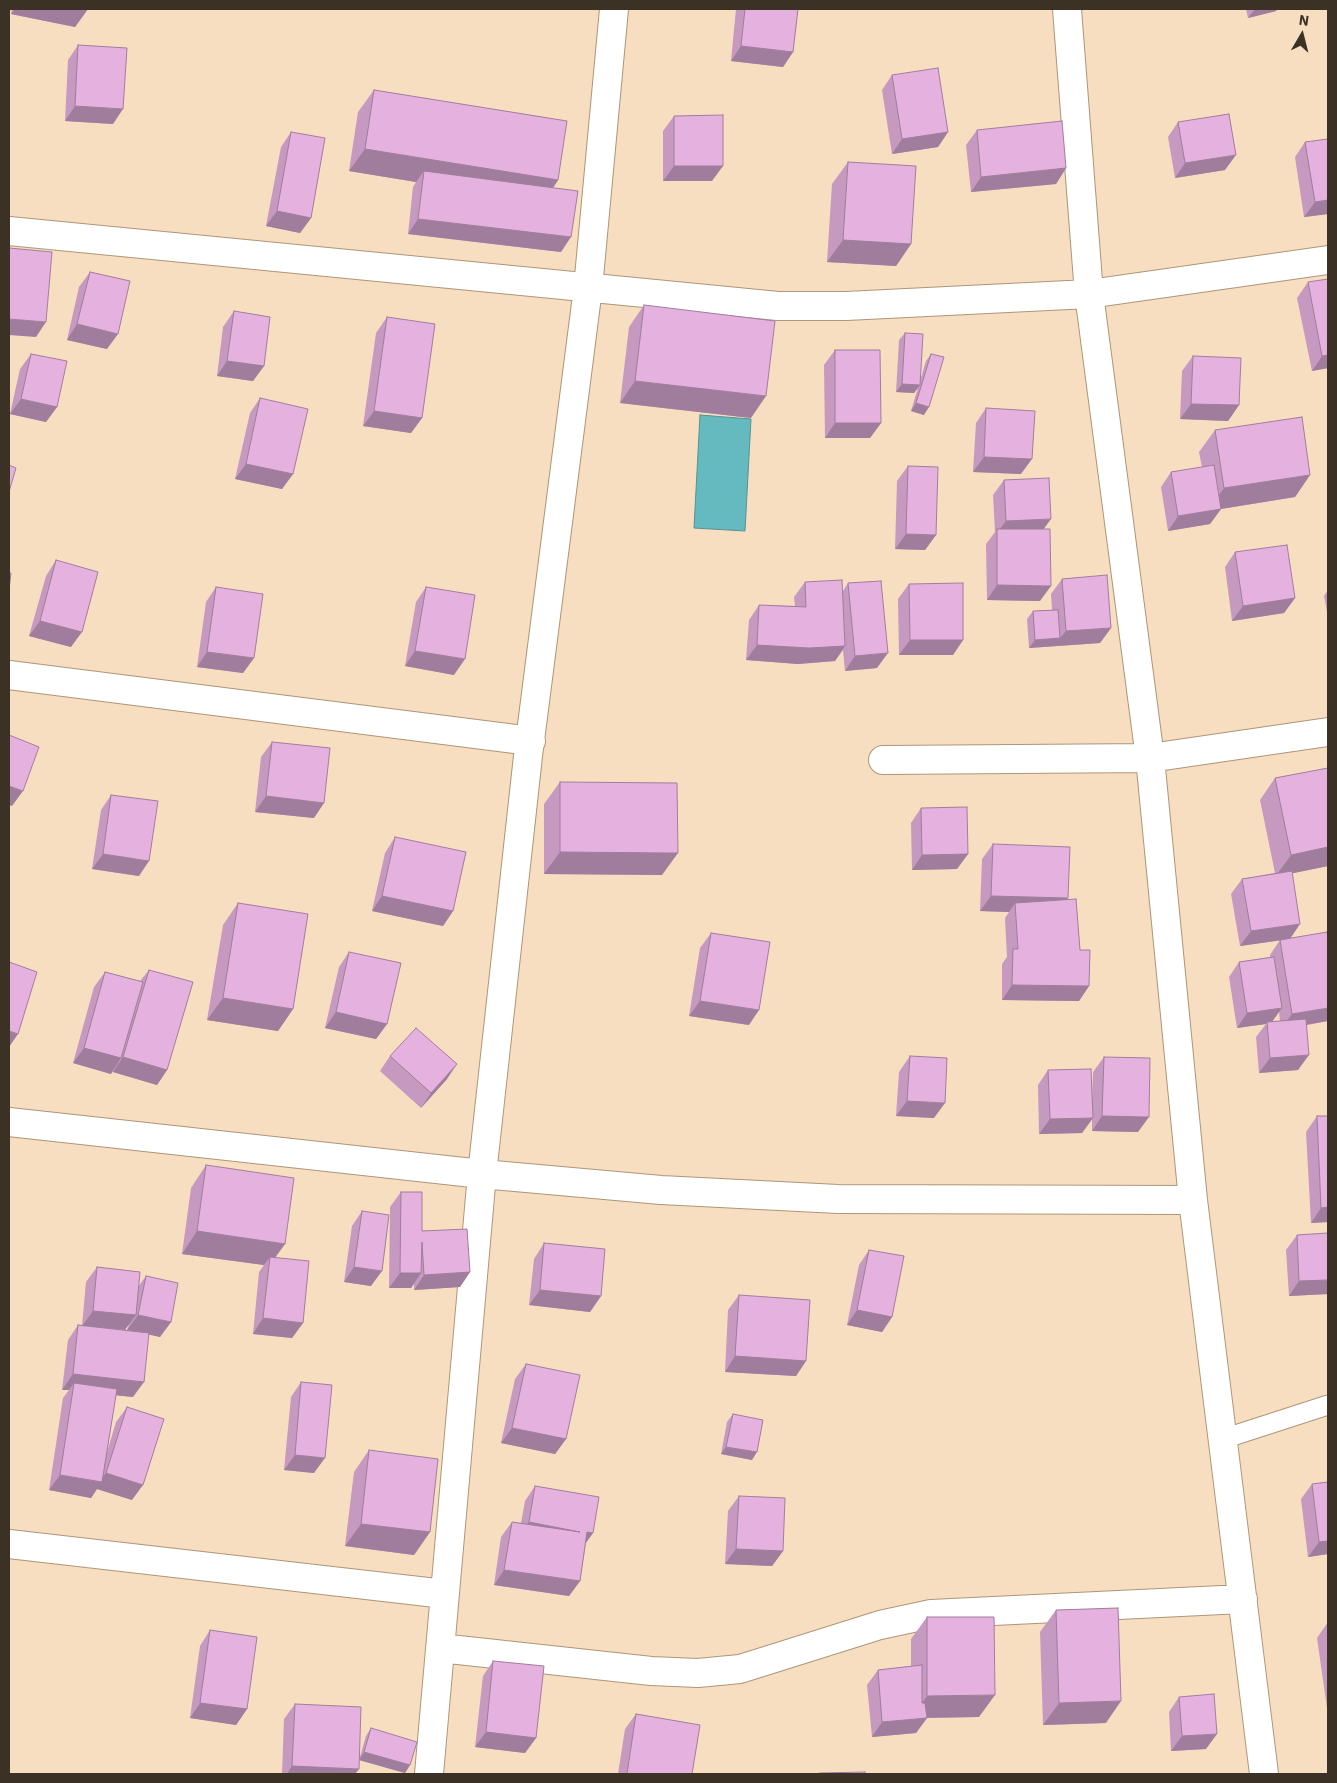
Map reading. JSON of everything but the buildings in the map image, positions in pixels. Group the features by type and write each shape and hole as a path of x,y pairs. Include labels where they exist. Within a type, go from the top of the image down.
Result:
{"street":[{"path":"429,1774 482,1174 530,741 588,288 614,9"},
{"path":"1067,9 1089,294 1150,758 1193,1200 1264,1774"},
{"path":"9,231 788,306 856,306 1089,294 1328,260"},
{"path":"9,675 530,741"},
{"path":"883,760 1150,758 1328,732"},
{"path":"9,1122 482,1174 661,1190 838,1199 1193,1200"},
{"path":"9,1544 445,1594"},
{"path":"440,1648 651,1671 698,1673 740,1669 880,1625 931,1614 1243,1599"}],"lane":[{"path":"1223,1439 1328,1405"}],"water":[{"path":"700,415 751,419 745,531 694,528"}]}
